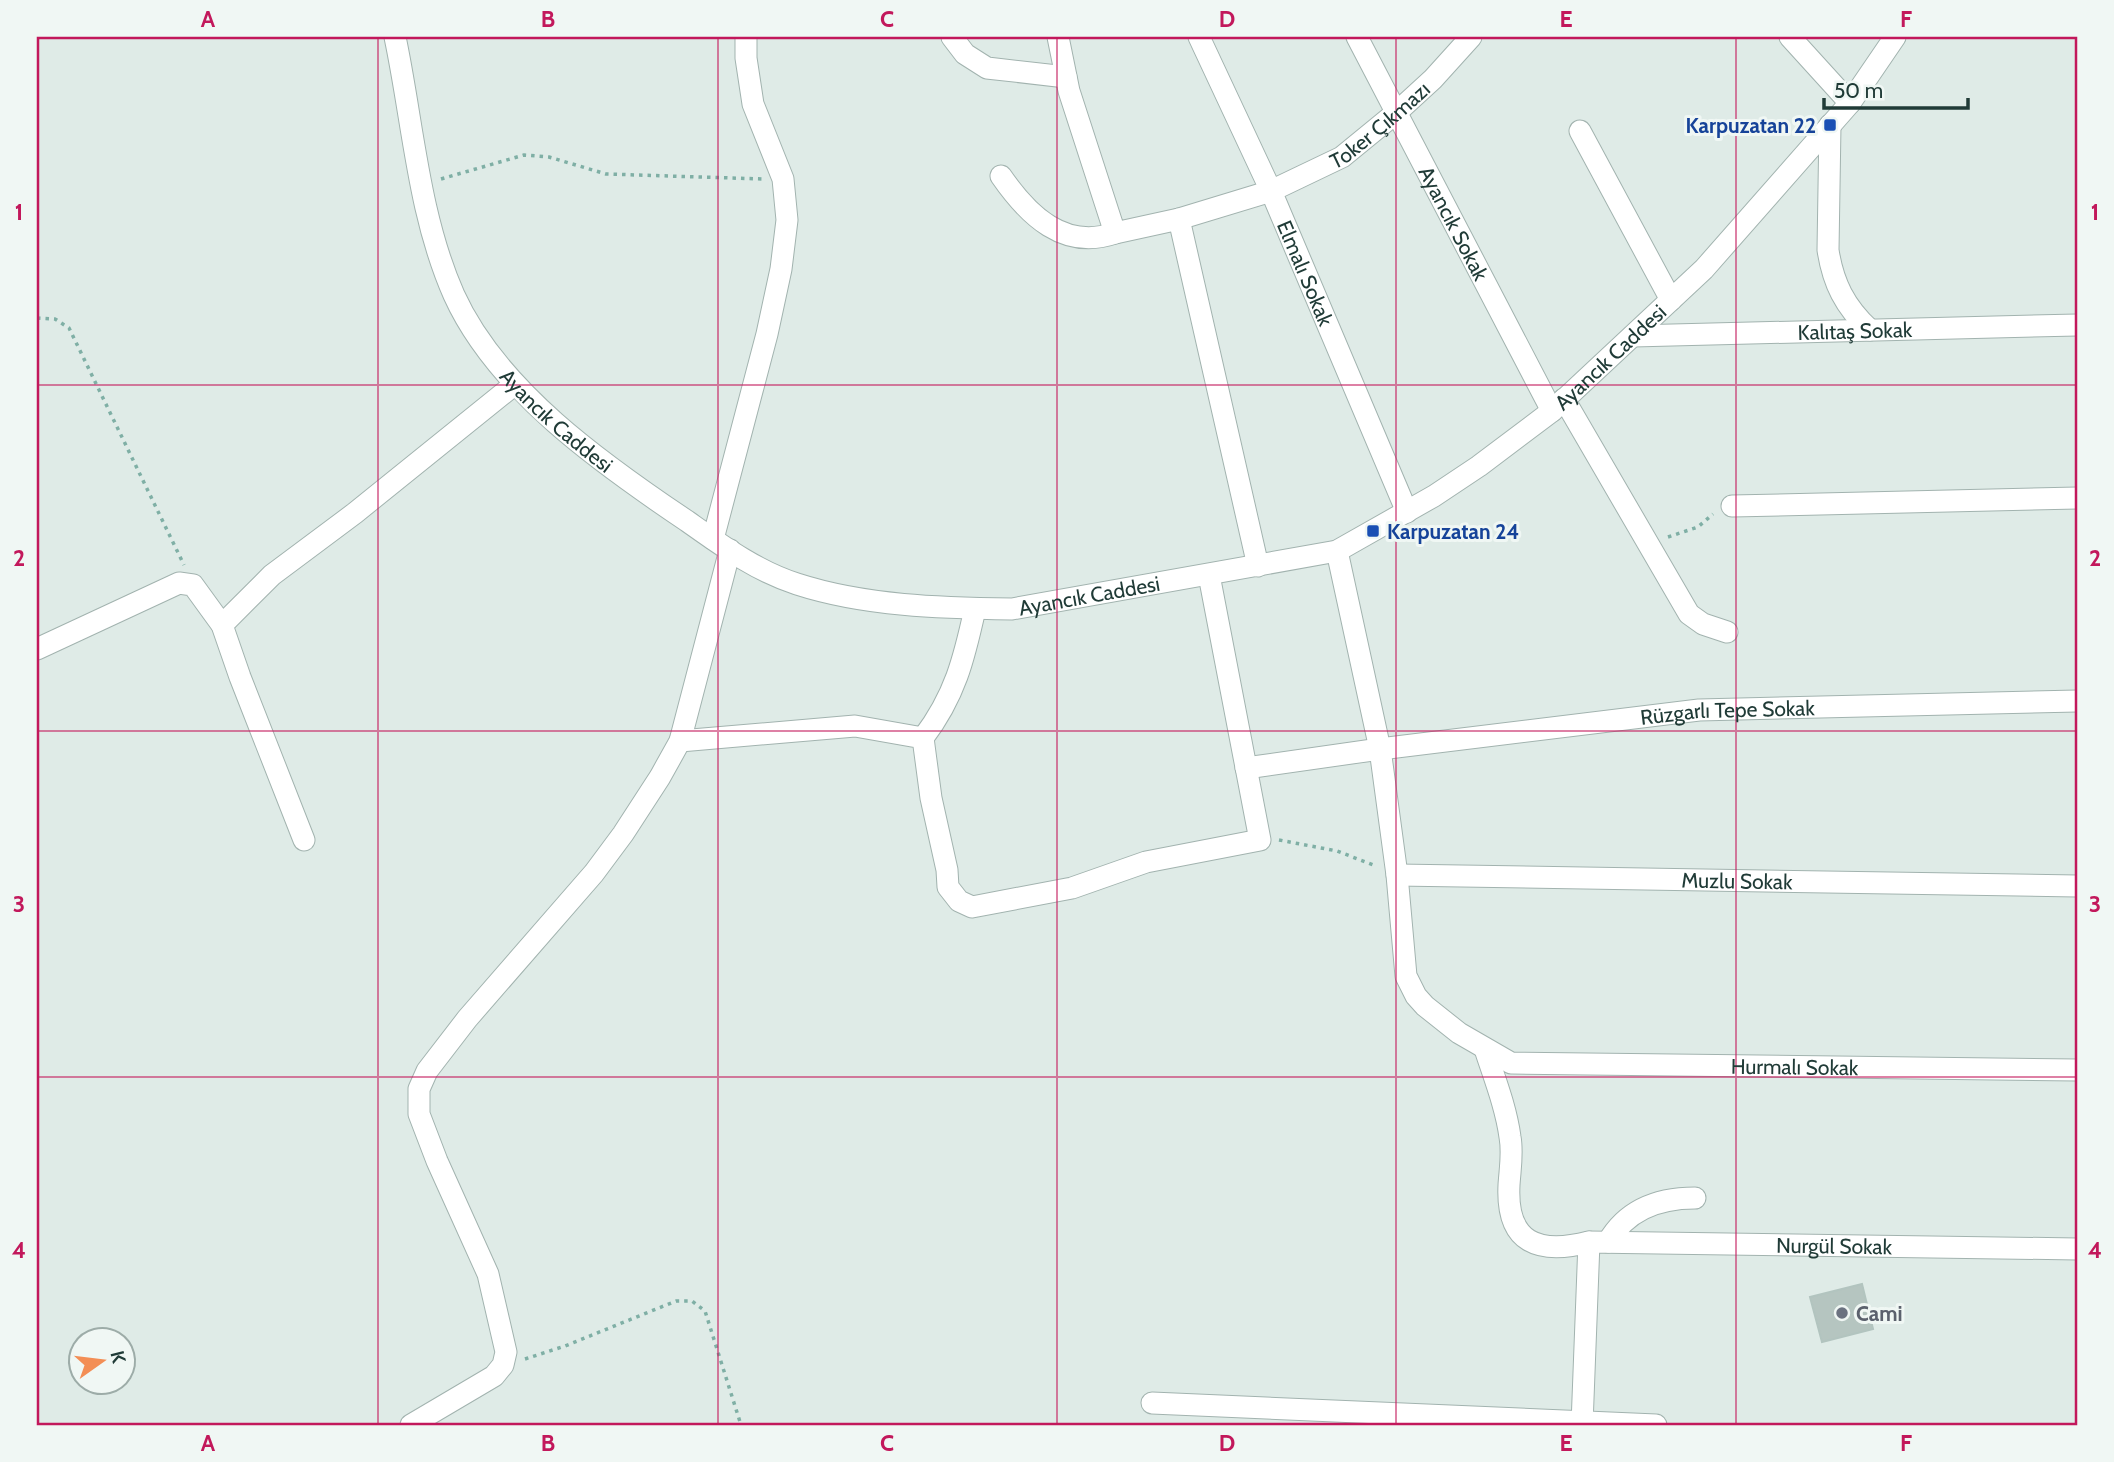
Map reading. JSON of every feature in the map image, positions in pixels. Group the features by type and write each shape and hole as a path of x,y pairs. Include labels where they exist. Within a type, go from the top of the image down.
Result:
{"street":[{"name":"Ayancık Caddesi","path":"395,37 430,225 453,293 477,338 515,384 600,459 722,545 769,573 818,591 889,602 1012,609 1336,551 1407,512 1479,466 1558,405 1704,269 1850,103 1895,37"},
{"path":"411,1425 494,1376 503,1365 506,1352 488,1274 419,1114 419,1088 427,1071 467,1019 563,910 616,844 680,741 781,269 787,220 783,179 753,104 746,58 746,37"},
{"path":"952,37 965,54 987,68 1066,77"},
{"path":"1058,37 1066,77 1115,233"},
{"name":"Elmalı Sokak","path":"1199,37 1271,191 1407,512"},
{"name":"Ayancık Sokak","path":"1357,37 1558,405 1645,539 1689,614 1703,624 1727,632"},
{"name":"Toker Çıkmazı","path":"1001,176 1034,215 1065,234 1090,239 1179,219 1271,191 1342,157 1433,79 1471,37"},
{"path":"1790,37 1850,103"},
{"path":"1830,125 1830,264 1840,293 1853,313 1870,330"},
{"path":"1580,131 1671,300"},
{"path":"1179,219 1258,566"},
{"name":"Kalıtaş Sokak","path":"1633,336 2077,324"},
{"path":"222,625 272,575 355,513 515,384"},
{"path":"1732,506 2077,498"},
{"path":"1336,551 1380,749 1397,875 1404,965 1410,986 1425,1006 1485,1049"},
{"path":"975,608 956,682 923,738 948,887 952,895 965,905 979,907 1072,888 1146,862 1259,840 1209,575"},
{"path":"37,649 179,583 193,584 222,625 304,840"},
{"name":"Rüzgarlı Tepe Sokak","path":"1246,768 1699,710 2077,701"},
{"path":"680,741 855,726 923,738"},
{"name":"Muzlu Sokak","path":"1397,875 2077,886"},
{"name":"Hurmalı Sokak","path":"1485,1049 1511,1063 2077,1070"},
{"name":"Nurgül Sokak","path":"1485,1049 1510,1137 1511,1213 1519,1230 1529,1242 1558,1247 1598,1242 2077,1249"},
{"path":"1582,1424 1598,1242 1639,1210 1663,1200 1695,1198"},
{"path":"1152,1403 1582,1424 1656,1425"}],"path":[{"path":"422,185 524,155 549,158 606,174 783,179"},
{"path":"37,318 48,317 62,322 74,337 193,584"},
{"path":"1645,539 1686,533 1718,511 1732,506"},
{"path":"1259,840 1297,842 1326,848 1397,875"},
{"path":"503,1365 565,1346 676,1301 692,1301 705,1311 741,1425"}],"building":[{"name":"Cami","path":"1862,1284 1873,1329 1822,1342 1810,1297"}],"place":[{"name":"Karpuzatan 22","path":"1830,125"},
{"name":"Karpuzatan 24","path":"1373,531"},
{"name":"Cami","path":"1842,1313"}]}
